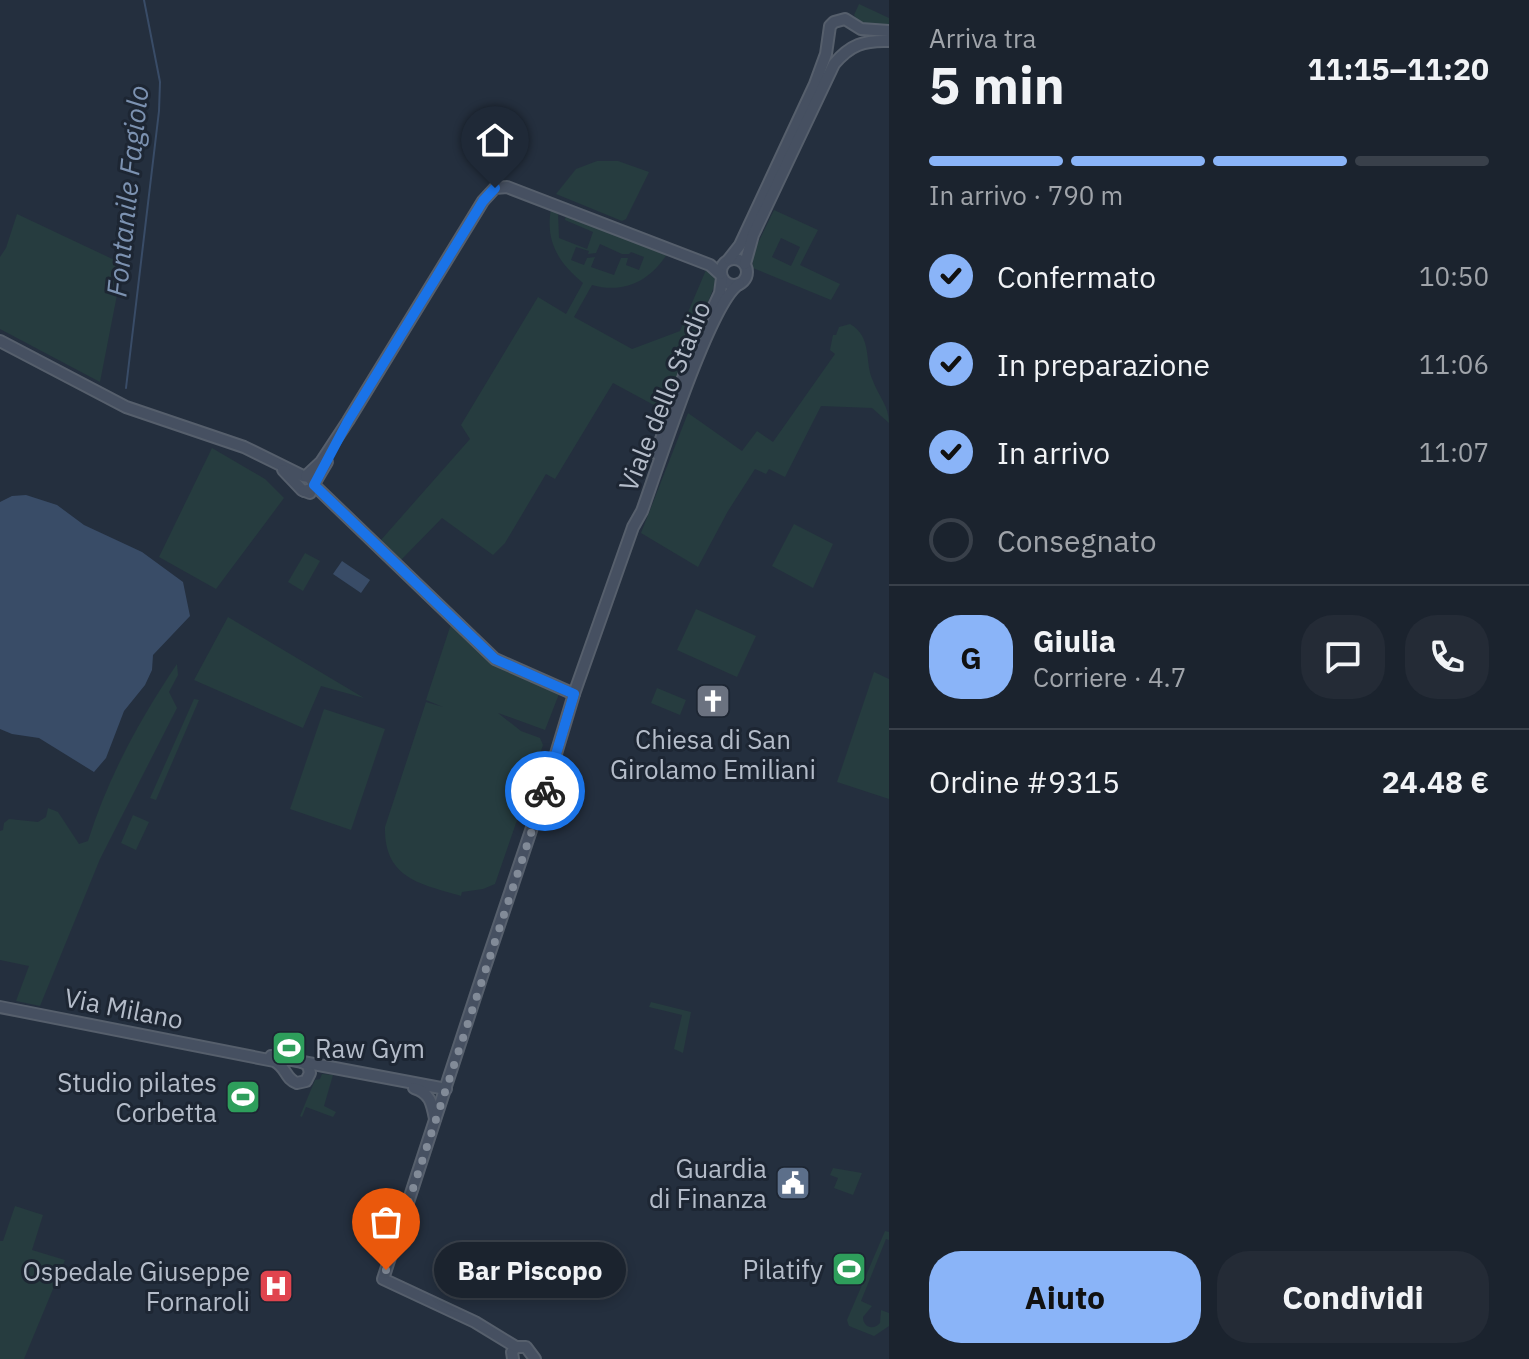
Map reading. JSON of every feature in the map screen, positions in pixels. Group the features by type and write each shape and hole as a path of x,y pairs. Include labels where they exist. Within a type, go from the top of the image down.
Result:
{"street":[{"path":"889,31 861,29 845,19 830,26 829,37 835,46 889,41"},
{"path":"850,47 857,34 851,22"},
{"name":"Viale dello Stadio","path":"633,527 635,509 686,370 718,298 727,260 740,245 815,84 829,37"},
{"name":"Viale dello Stadio","path":"514,1353 475,1322 383,1279 574,694 633,527 642,511 710,330 727,297 747,275 745,264 753,235 834,64 850,47"},
{"path":"307,483 490,186 500,182 594,214 710,265 721,276"},
{"path":"483,201 502,185 633,232 647,240 712,259 739,259 745,264"},
{"path":"532,191 563,208 594,214"},
{"name":"Viale dello Stadio","path":"721,276 729,284 739,284"},
{"path":"0,341 126,407 214,436 273,461 307,483 495,659 574,694"},
{"name":"Via Milano","path":"0,1007 239,1053 276,1062 287,1073"},
{"name":"Via Milano","path":"239,1053 300,1061 446,1089"},
{"path":"300,1061 309,1067 308,1078 296,1083 287,1073 291,1063 300,1061"},
{"name":"Via Milano","path":"308,1078 320,1072 346,1072"},
{"name":"Via Milano","path":"395,1080 423,1091 430,1099 435,1120"},
{"path":"514,1353 527,1348 532,1358"}],"green space":[{"path":"859,4 889,18 889,25 860,23 854,15"},
{"path":"597,161 618,161 649,172 626,219 622,221 556,194 576,169"},
{"path":"551,209 558,211 559,238 587,249 593,232 565,220 566,214 667,254 653,272 635,283 615,288 592,285 574,317 632,349 680,331 706,270 712,272 716,282 665,411 613,383 555,479 546,474 505,543 493,555 442,518 401,560 381,540 470,439 461,425 538,297 566,314 583,283 567,268 556,251 550,221","holes":["600,244 622,254 631,252 644,257 639,270 626,265 628,258 621,258 614,275 591,267 595,257 587,258 584,265 571,260 576,247 589,251 588,254 596,253"]},
{"path":"774,210 818,230 800,265 840,284 831,300 753,268 752,255","holes":["781,238 800,247 791,266 772,257"]},
{"path":"17,214 123,264 100,382 0,329 0,257"},
{"path":"850,324 865,343 870,374 886,406 889,423 872,408 821,406 785,477 769,469 766,474 755,469 698,567 641,533 688,413 742,451 757,431 773,442 835,354 830,350 833,335 839,327"},
{"path":"212,448 265,479 284,498 216,589 159,557"},
{"path":"794,524 833,544 813,588 772,566"},
{"path":"305,553 320,561 303,591 288,582"},
{"path":"696,609 756,636 737,677 677,650"},
{"path":"228,617 364,698 321,686 303,728 194,680"},
{"path":"451,624 492,663 559,694 545,730 498,713 521,731 540,738 543,745 495,884 462,892 461,896 419,883 398,869 386,844 385,827 426,702 443,707 426,700"},
{"path":"177,664 178,675 169,692 177,708 100,859 40,1006 16,1001 29,966 0,960 0,831 9,819 38,822 46,817 48,808 58,812 79,844 88,841 126,749"},
{"path":"874,672 889,679 889,799 837,782"},
{"path":"657,688 686,700 680,715 651,703"},
{"path":"194,699 199,700 156,800 150,798"},
{"path":"324,709 385,729 351,830 290,809"},
{"path":"133,815 149,822 136,850 121,843"},
{"path":"651,1002 691,1012 683,1053 674,1049 682,1015 649,1007"},
{"path":"322,1074 333,1075 324,1106 336,1112 333,1117 306,1107 302,1117 315,1080 320,1079"},
{"path":"833,1168 862,1173 853,1195 834,1188 838,1178 830,1175"},
{"path":"15,1206 43,1215 32,1250 65,1260 24,1359 0,1359 0,1241 3,1241"},
{"path":"885,1231 889,1232 889,1240 886,1239 861,1301 872,1306 863,1317 869,1327 880,1323 881,1310 889,1313 889,1326 874,1336 849,1326 847,1320"}],"water":[{"path":"26,495 57,505 84,525 142,552 183,582 190,616 153,655 152,670 145,685 124,711 106,758 94,772 39,738 0,729 0,502 12,496"},
{"path":"342,561 370,580 361,593 333,574"}],"waterway":[{"name":"Fontanile Fagiolo","path":"126,388 159,111 160,82 144,0"}],"way so far":[{"path":"386,1270 545,791"}],"place":[{"name":"Chiesa di San Girolamo Emiliani","path":"713,701"},
{"name":"Raw Gym","path":"289,1048"},
{"name":"Studio pilates Corbetta","path":"243,1097"},
{"name":"Guardia di Finanza","path":"793,1183"},
{"name":"Pilatify","path":"849,1269"},
{"name":"Bar Piscopo","path":"386,1270"},
{"name":"Ospedale Giuseppe Fornaroli","path":"276,1286"}],"route":[{"path":"495,188 483,201 348,421 314,485 327,501 495,659 574,694 545,791"}]}
